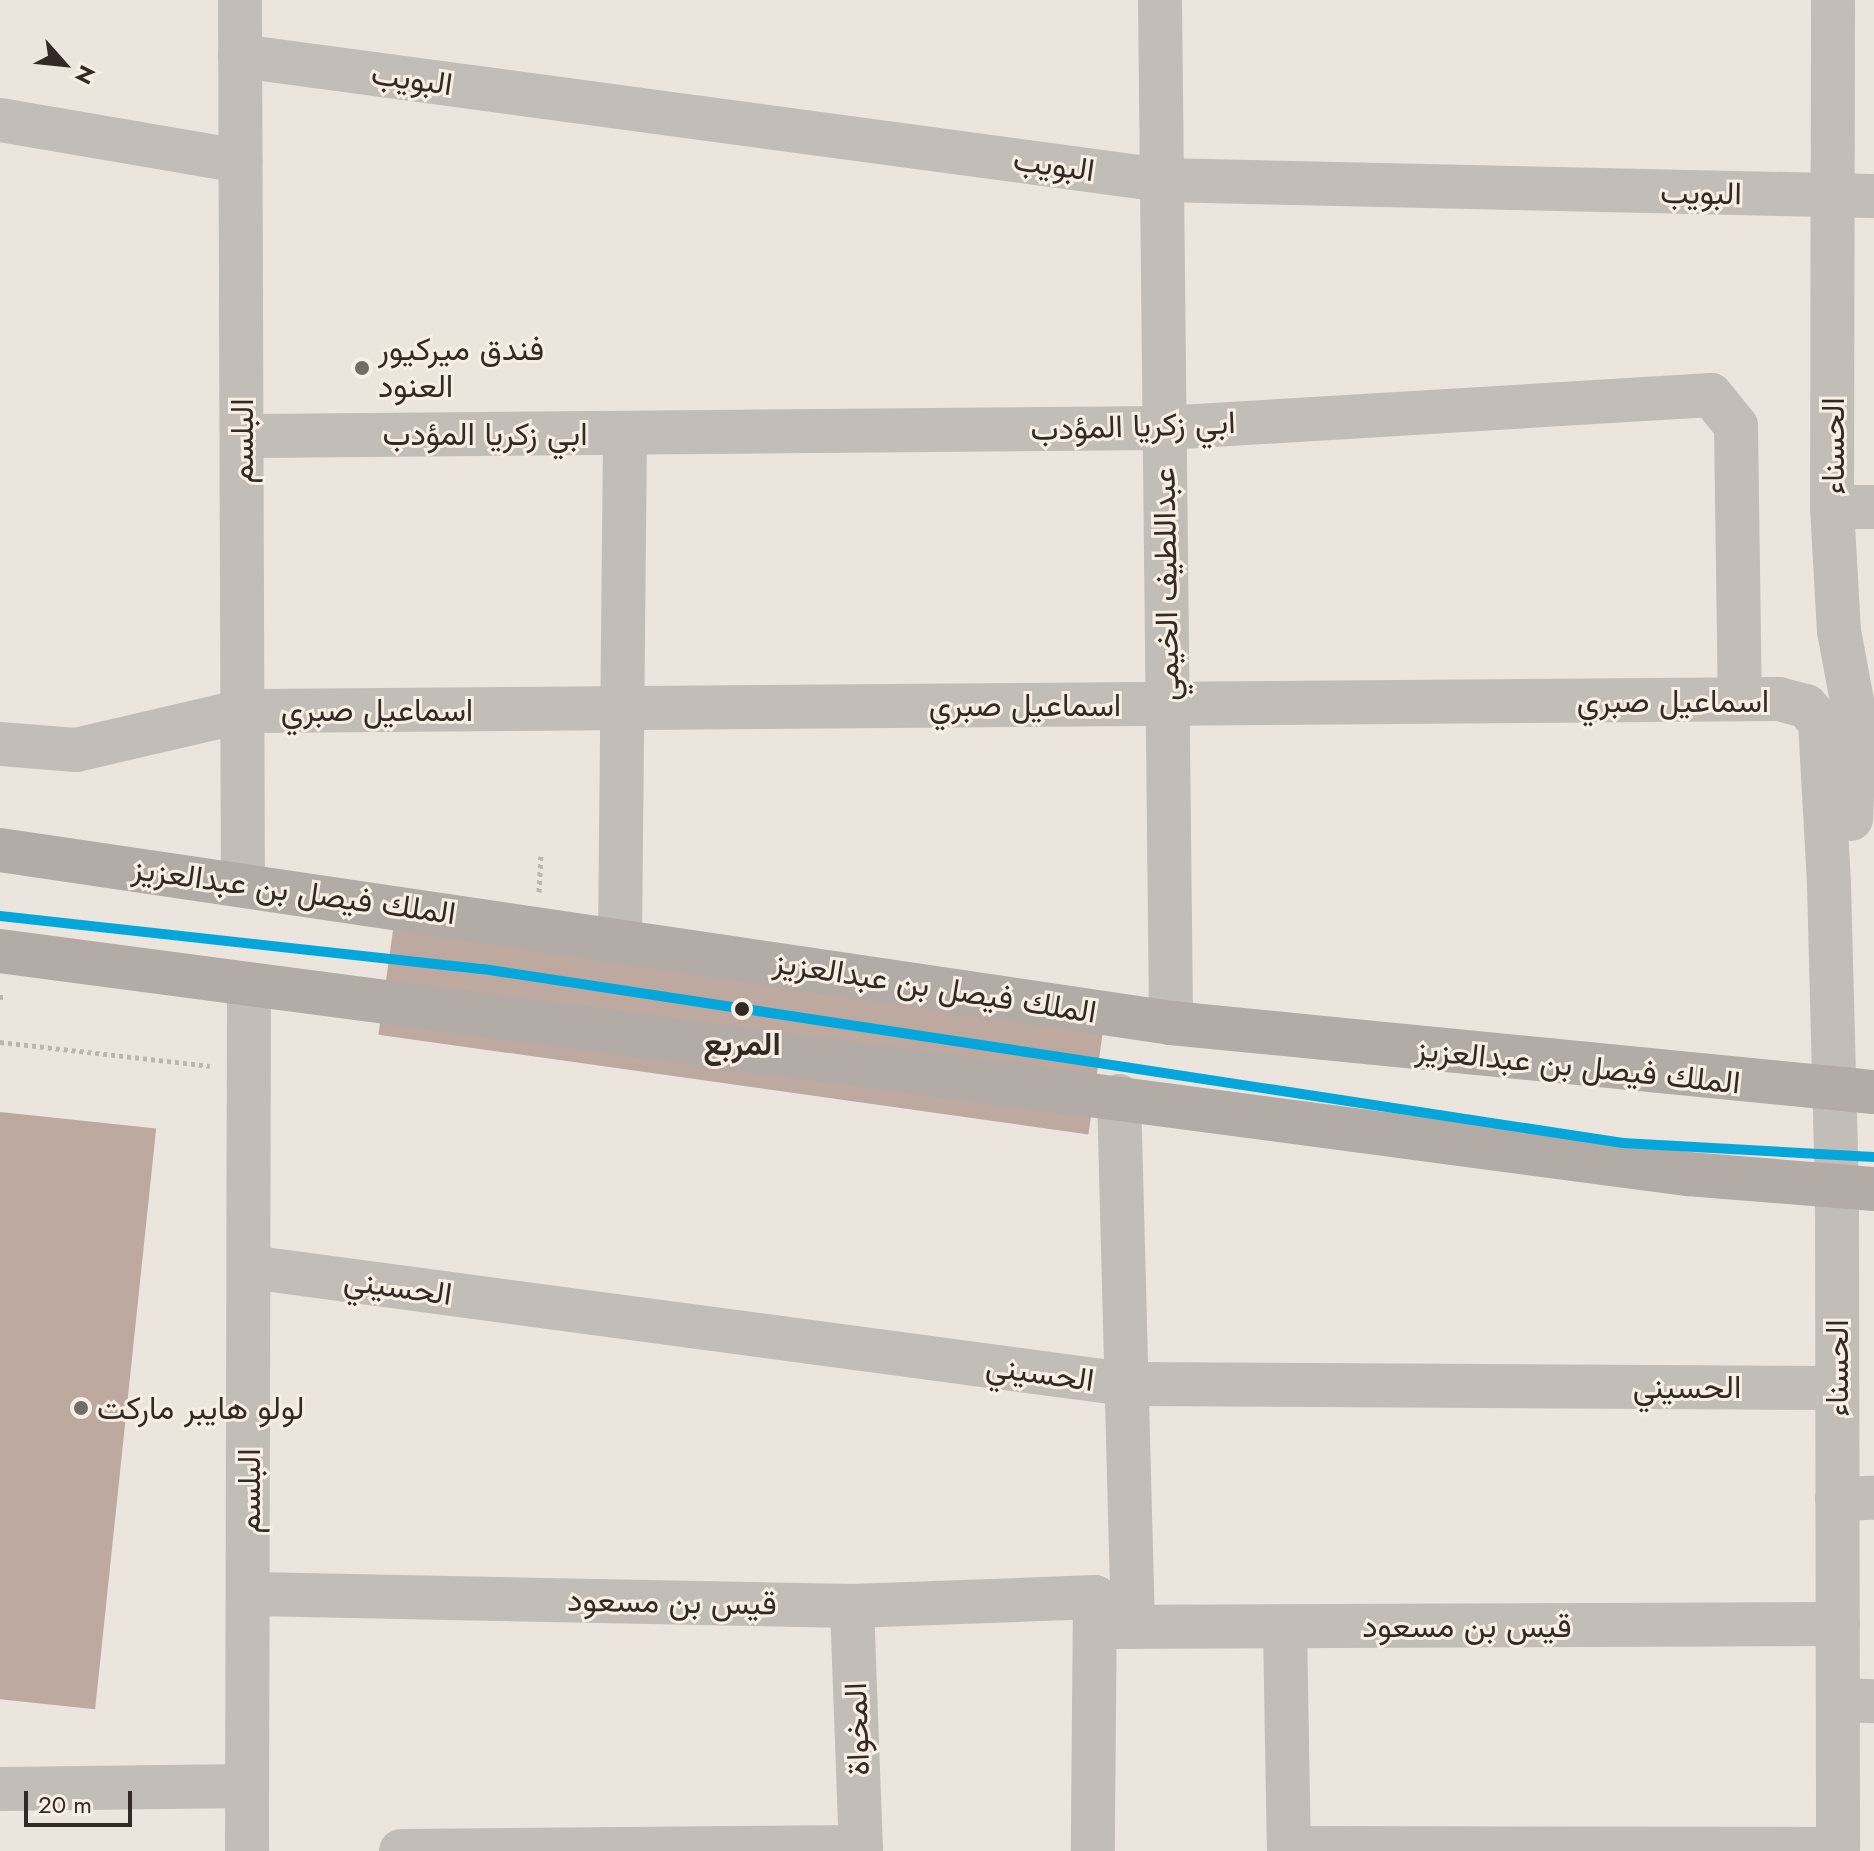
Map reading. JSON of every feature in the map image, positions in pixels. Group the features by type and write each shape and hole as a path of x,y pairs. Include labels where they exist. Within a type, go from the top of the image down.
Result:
{"main road":[{"name":"الملك فيصل بن عبدالعزيز","path":"0,850 243,883 1171,1023 1853,1092"},
{"path":"0,951 249,987 1119,1096 1688,1174 1856,1188"}],"street":[{"name":"البلسم","path":"240,0 243,883"},
{"name":"عبداللطيف الخيمي","path":"1160,0 1171,1023"},
{"name":"الحسناء","path":"1829,885 1851,832 1863,765 1852,681 1839,631 1853,507 1854,196 1833,0"},
{"name":"البويب","path":"240,56 1162,180 1854,196"},
{"path":"0,120 241,161"},
{"name":"ابي زكريا المؤدب","path":"242,436 1164,428 1711,395 1736,426 1740,699"},
{"path":"620,939 625,433"},
{"name":"اسماعيل صبري","path":"0,744 76,750 244,711 1740,699 1806,706"},
{"name":"الحسناء","path":"1806,706 1820,722 1829,885 1853,1092 1856,1188 1837,1388 1856,1498 1838,1624 1856,1700 1838,1850"},
{"name":"البلسم","path":"247,1851 249,987"},
{"path":"1093,1851 1125,1384 1119,1096"},
{"name":"الحسيني","path":"249,1267 1125,1384 1837,1388"},
{"name":"قيس بن مسعود","path":"248,1594 852,1606 1285,1627 1838,1624"},
{"name":"المخواة","path":"852,1606 861,1849"},
{"path":"1285,1627 1289,1850 1838,1850"},
{"path":"0,1789 247,1786"},
{"path":"401,1851 861,1849"}],"path":[{"path":"0,1042 249,1071"}],"building":[{"name":"المربع","path":"398,895 1108,995 1088,1134 378,1035"},
{"name":"لولو هايبر ماركت","path":"0,1112 156,1128 95,1709 0,1699"}],"transit line":[{"path":"0,916 483,969 1623,1143 1874,1157"}],"place":[{"name":"فندق ميركيور العنود","path":"362,368"},
{"name":"المربع","path":"742,1009"},
{"name":"لولو هايبر ماركت","path":"81,1408"}]}
